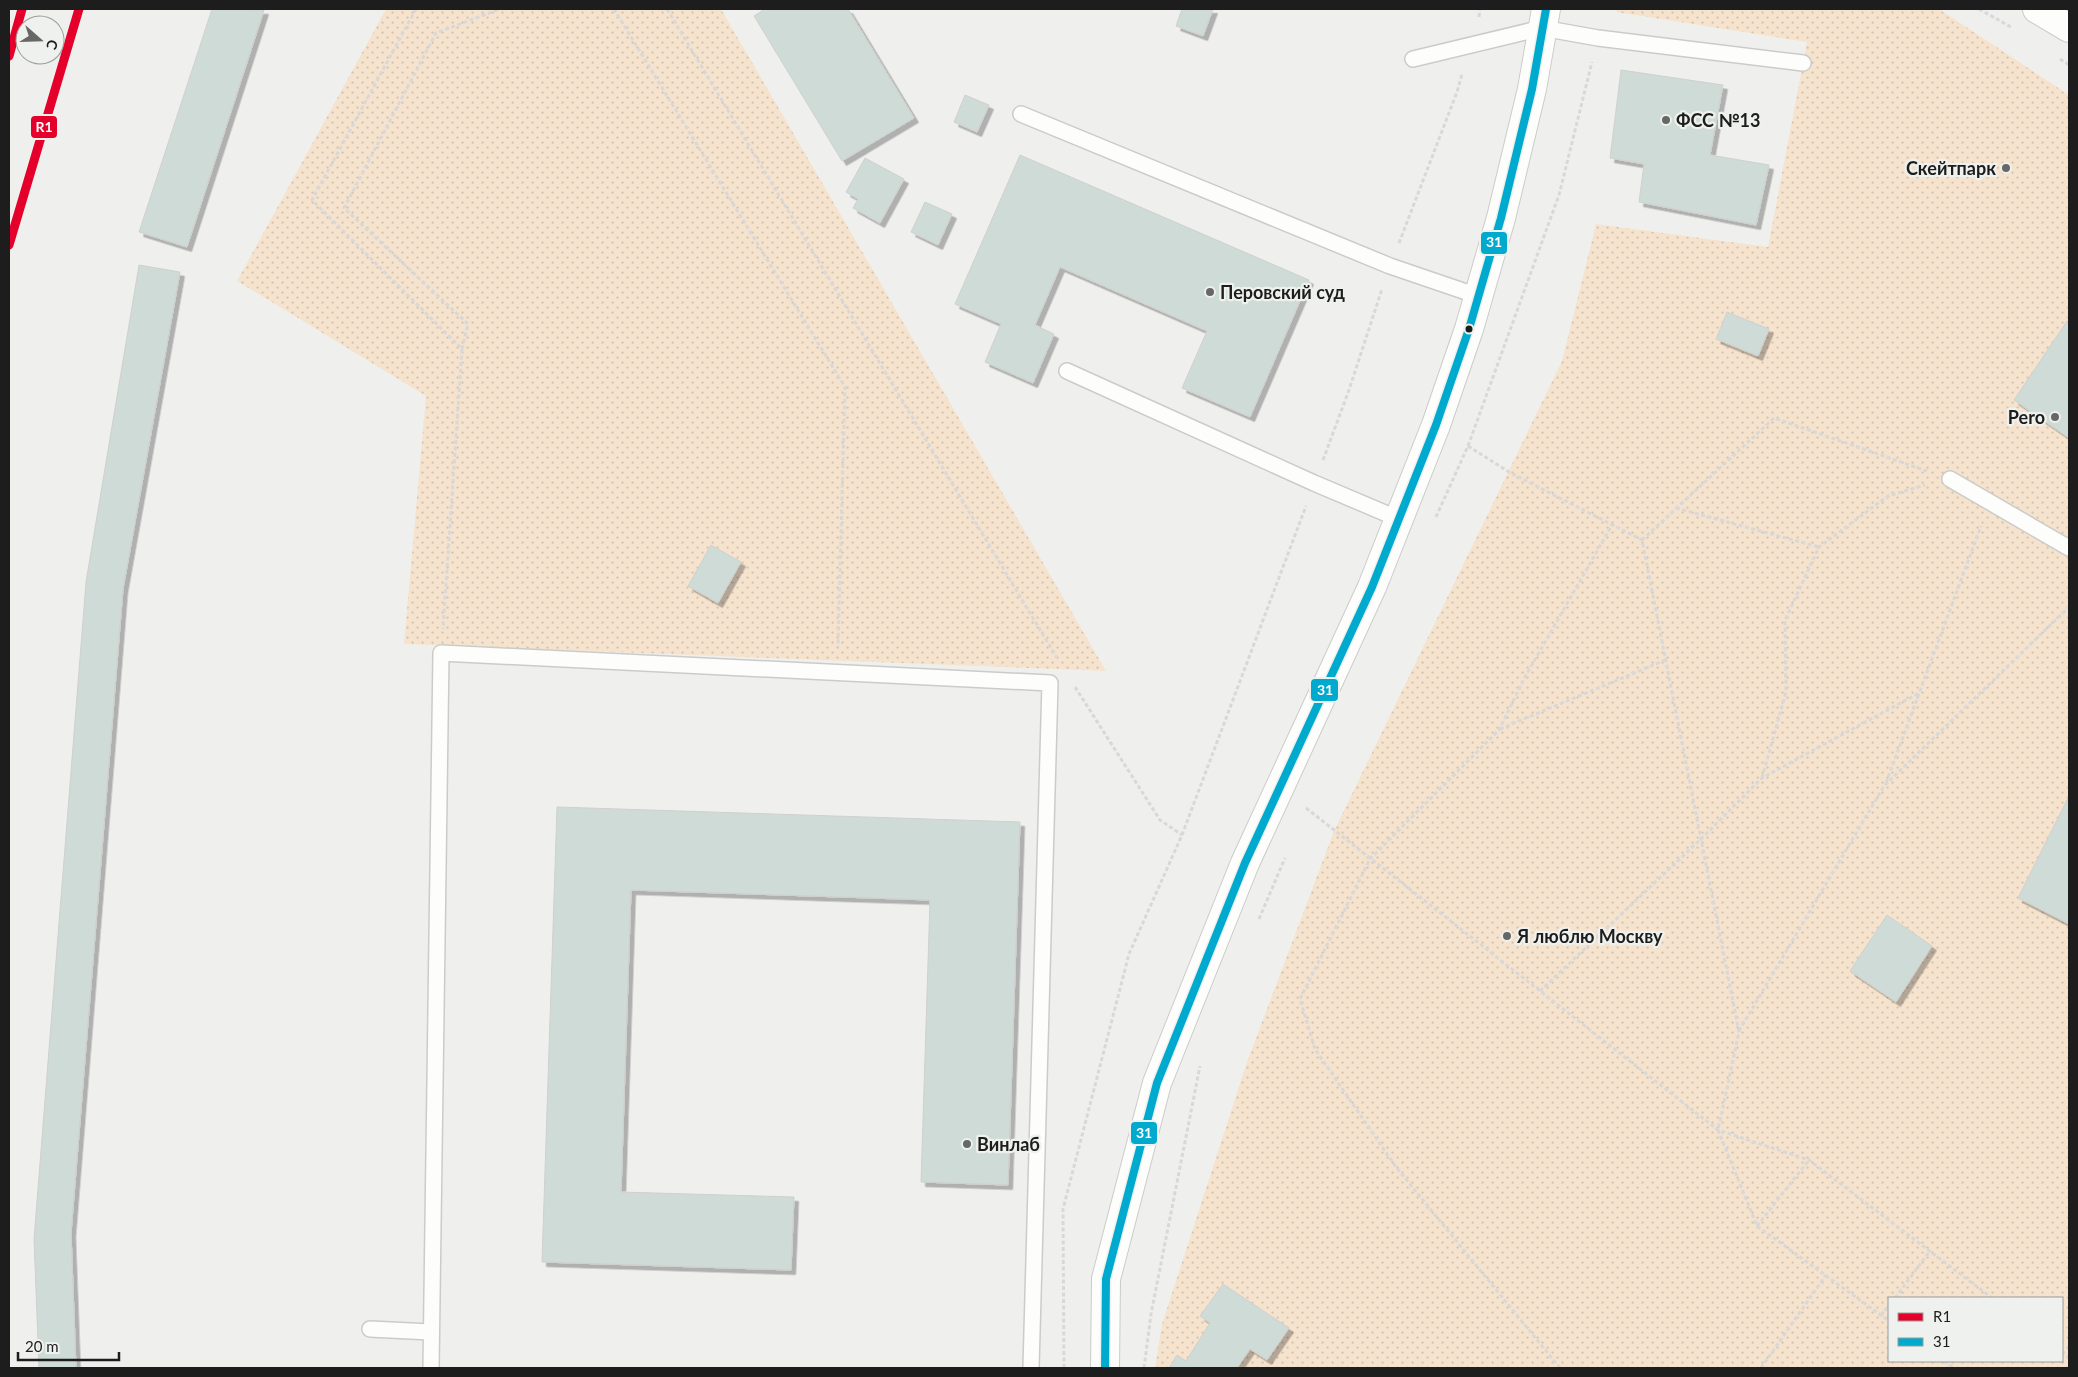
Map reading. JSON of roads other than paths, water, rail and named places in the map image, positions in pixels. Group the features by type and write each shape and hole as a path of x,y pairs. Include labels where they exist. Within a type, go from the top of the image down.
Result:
{"street":[{"path":"2036,9 2069,28"},
{"path":"1105,1368 1106,1279 1157,1082 1245,863 1372,587 1436,425 1501,218 1532,88 1544,18"}],"lane":[{"path":"1413,59 1471,44 1544,18 1598,38 1803,62"},
{"path":"1021,114 1390,266 1478,296"},
{"path":"1067,372 1399,519"},
{"path":"1950,478 2069,548"},
{"path":"431,1368 441,653 1050,683 1031,1368"},
{"path":"370,1329 431,1332"}],"place":[{"name":"ФСС №13","path":"1666,120"},
{"name":"Скейтпарк","path":"2006,168"},
{"name":"Перовский суд","path":"1210,292"},
{"name":"Pero","path":"2055,417"},
{"name":"Я люблю Москву","path":"1507,936"},
{"name":"Винлаб","path":"967,1144"}]}
